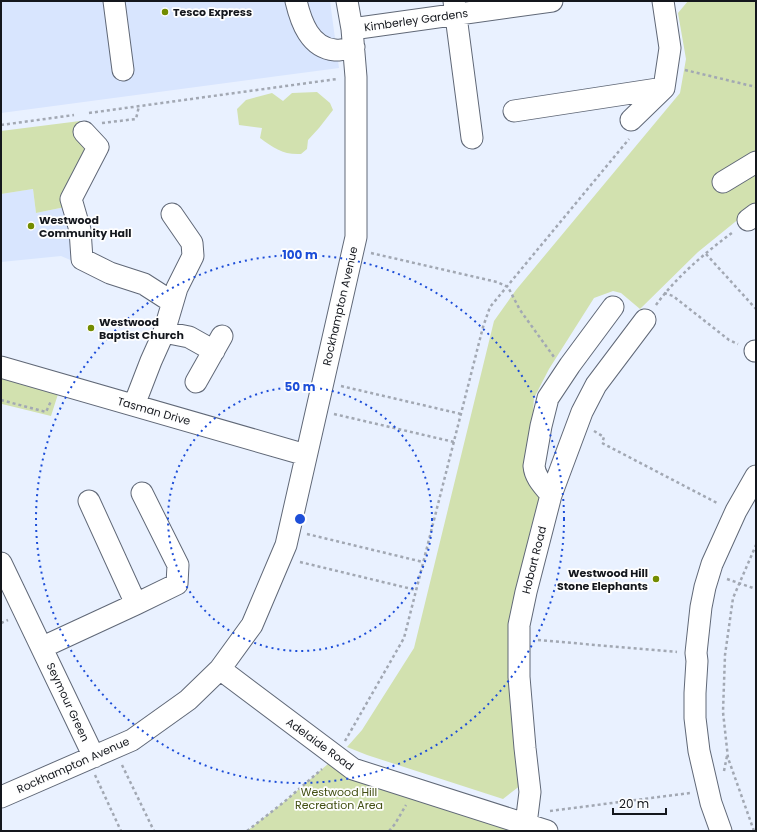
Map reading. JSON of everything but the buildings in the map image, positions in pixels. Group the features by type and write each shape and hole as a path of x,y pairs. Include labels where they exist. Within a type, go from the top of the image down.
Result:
{"street":[{"path":"114,1 123,70"},
{"name":"Kimberley Gardens","path":"296,1 304,28 312,39 322,47 335,51 353,38 455,8 552,1"},
{"name":"Rockhampton Avenue","path":"1,797 132,740 188,700 220,669 252,625 286,545 356,237 356,76 353,38 347,1"},
{"path":"631,120 664,88 670,48 662,1"},
{"path":"455,8 472,138"},
{"path":"514,110 664,88"},
{"path":"82,120 98,147 71,199 80,230 82,259 110,273 144,284 172,302"},
{"path":"723,182 756,162"},
{"path":"134,405 164,332 177,288 193,256 192,243 172,214"},
{"path":"551,495 537,477 534,466 537,445 548,398 570,365 613,307"},
{"name":"Hobart Road","path":"526,824 530,792 519,677 519,625 526,592 551,495 578,421 596,385 645,320"},
{"path":"164,332 218,344 196,382"},
{"name":"Tasman Drive","path":"1,367 306,455"},
{"path":"721,831 717,823 708,791 699,751 695,718 696,653 701,607 712,564 736,511 756,476"},
{"path":"43,648 177,584 178,565 142,493"},
{"path":"89,501 136,604"},
{"name":"Seymour Green","path":"1,563 43,648 91,758"},
{"name":"Adelaide Road","path":"220,669 352,769 526,824 548,821"}],"path":[{"path":"667,66 756,87"},
{"path":"1,125 82,120 139,106 356,76"},
{"path":"82,120 83,125 136,119 139,106"},
{"path":"246,831 284,802 336,757 404,638 483,327 490,307 637,129 631,120"},
{"path":"645,320 664,293 706,254 752,217"},
{"path":"353,249 496,282 508,287 520,310 556,359 555,372 557,385"},
{"path":"706,254 756,309"},
{"path":"664,293 673,296 732,342 756,351"},
{"path":"323,382 461,414"},
{"path":"1,400 46,412 57,383"},
{"path":"316,410 454,442"},
{"path":"578,421 604,437 602,443 723,506 736,511"},
{"path":"289,530 423,562"},
{"path":"754,831 728,758 723,712 725,655 733,598 756,545"},
{"path":"280,558 416,590"},
{"path":"740,582 756,589"},
{"path":"520,639 696,653"},
{"path":"114,748 154,831"},
{"path":"91,758 122,831"},
{"path":"389,831 395,824 414,789"},
{"path":"548,821 708,791"}],"shaded area":[{"path":"1,1 330,1 339,68 1,113"},
{"name":"Westwood Community Hall","path":"33,189 36,213 65,207 75,262 61,256 1,262 1,194"}],"green space":[{"path":"688,1 756,1 756,205 698,252 640,309 621,293 613,291 594,298 549,369 534,398 529,467 543,496 531,527 518,592 521,785 503,799 367,755 347,747 362,730 414,648 494,321 516,290 680,93 686,59 678,13"},
{"path":"317,92 330,103 333,110 308,140 307,149 301,154 284,152 270,145 260,138 262,128 239,125 237,109 246,100 272,93 283,101 292,93"},
{"path":"80,121 81,143 94,151 65,207 36,213 33,189 1,194 1,131"},
{"path":"1,377 59,391 51,416 2,404 1,412"},
{"name":"Westwood Hill Recreation Area","path":"336,757 547,831 247,831 284,802"}],"place":[{"name":"Tesco Express","path":"165,12"},
{"name":"Westwood Community Hall","path":"31,226"},
{"name":"Westwood Baptist Church","path":"91,328"},
{"name":"Westwood Hill Stone Elephants","path":"656,579"}]}
